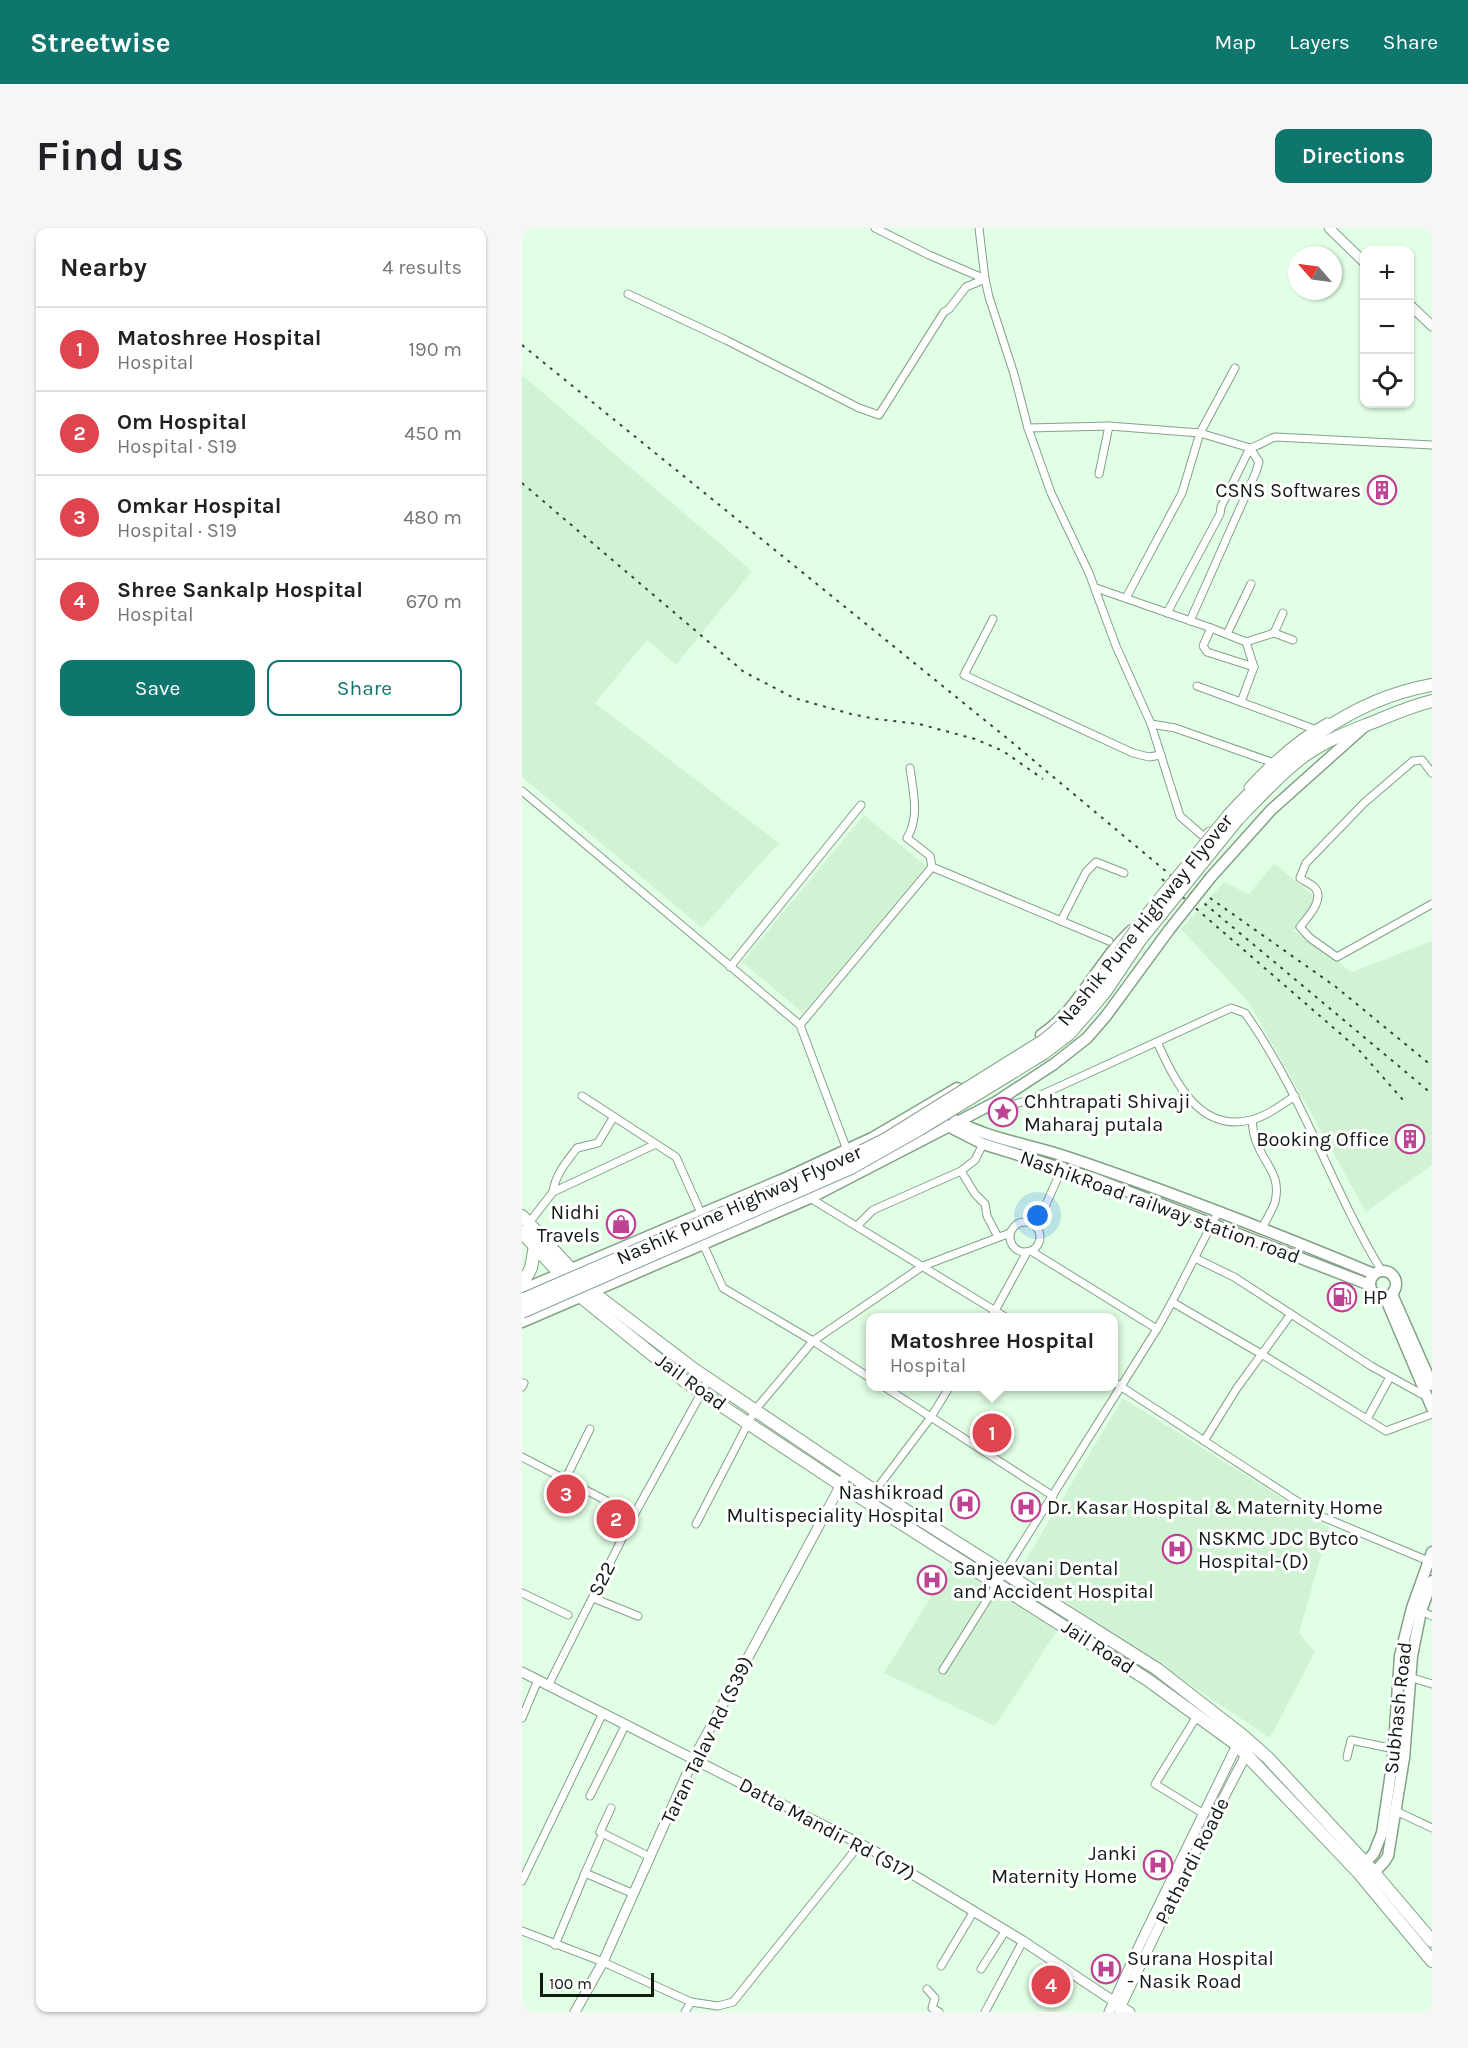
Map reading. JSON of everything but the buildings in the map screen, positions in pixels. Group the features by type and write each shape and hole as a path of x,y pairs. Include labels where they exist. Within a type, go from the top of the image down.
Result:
{"main road":[{"name":"Nashik Pune Highway Flyover","path":"522,1312 850,1168 920,1130 1044,1053 1069,1034 1089,1011 1147,930 1265,776 1306,741 1336,721 1377,701 1432,685"},
{"name":"Nashik Pune Highway Flyover","path":"522,1300 829,1167 886,1139 1042,1041 1061,1027 1079,1009 1144,920 1233,818 1265,790 1301,759 1335,737 1415,705 1432,701"},
{"path":"522,1322 810,1198 996,1102 1054,1064 1087,1038 1106,1016 1211,877 1271,810 1351,741 1365,726"},
{"path":"522,1287 701,1214 847,1150 872,1138 981,1074 1045,1033 1076,1001 1113,942 1144,920"},
{"path":"925,1107 953,1124 1066,1156 1262,1228 1375,1277 1389,1271 1395,1277 1397,1285 1388,1296"},
{"name":"NashikRoad railway station road","path":"953,1124 983,1144 1062,1167 1211,1224 1375,1277"},
{"name":"Jail Road","path":"526,1226 535,1246 564,1271"},
{"name":"Jail Road","path":"526,1226 585,1294 686,1382 841,1485 1148,1680 1197,1716 1244,1744"},
{"path":"522,1287 531,1268 535,1246"},
{"path":"1375,1277 1373,1293 1388,1296"},
{"name":"Jail Road","path":"585,1294 875,1491 1157,1669 1244,1744"},
{"path":"1388,1296 1432,1385"},
{"path":"1388,1296 1432,1408"},
{"name":"Subhash Road","path":"1366,1872 1382,1833 1394,1749 1400,1656 1412,1608 1431,1559"},
{"name":"Subhash Road","path":"1366,1872 1388,1856 1404,1758 1409,1677 1421,1611 1432,1581"},
{"path":"1244,1744 1432,1941"},
{"path":"1366,1872 1432,1960"}],"street":[{"path":"875,228 985,279"},
{"path":"979,228 985,279 1028,428 1052,493 1096,588 1116,646 1151,724 1180,816 1204,837 1271,762 1314,729 1390,692 1432,680"},
{"path":"1329,228 1360,257"},
{"path":"627,294 879,416 944,312 966,288 985,279"},
{"path":"1414,309 1432,326"},
{"path":"1126,598 1182,493 1200,434 1235,368"},
{"path":"1028,428 1109,426 1200,434 1250,448 1275,437 1432,445"},
{"path":"1099,474 1109,426"},
{"path":"1167,613 1220,514 1221,507 1250,448"},
{"path":"1190,621 1256,471 1258,462 1250,448"},
{"path":"1227,634 1251,584"},
{"path":"1096,588 1246,642 1274,633 1293,640"},
{"path":"1274,633 1283,614"},
{"path":"993,619 964,675 1133,753 1149,757 1161,755"},
{"path":"1211,628 1203,646 1207,652 1254,667"},
{"path":"1241,702 1254,667 1246,642"},
{"path":"1197,686 1314,729"},
{"path":"1151,724 1175,728 1271,762"},
{"path":"1432,773 1422,760 1413,761 1364,803 1305,863 1300,878 1314,886 1318,893 1314,909 1300,927 1310,938 1337,957 1432,904"},
{"path":"910,768 916,807 913,829 907,838 930,856 932,867"},
{"path":"522,791 800,1025 847,1150"},
{"path":"730,966 861,805"},
{"path":"1061,921 1086,872 1096,862 1124,873"},
{"path":"932,867 1113,942"},
{"path":"800,1025 932,867"},
{"path":"996,1102 1015,1104 1032,1099 1231,1008 1245,1013 1295,1096 1361,1237 1375,1277"},
{"path":"1157,1042 1171,1072 1196,1108 1207,1115 1226,1122 1252,1120 1271,1112 1295,1096"},
{"path":"582,1096 676,1157 701,1214"},
{"path":"554,1192 554,1184 561,1169 577,1148 598,1143 613,1118"},
{"path":"1252,1120 1253,1134 1259,1150 1276,1180 1274,1203 1262,1228"},
{"path":"526,1226 554,1192 656,1144"},
{"path":"857,1226 873,1210 961,1170 975,1160 983,1144"},
{"path":"1036,1227 1066,1156"},
{"path":"961,1170 975,1194 985,1204 987,1216 998,1237"},
{"path":"810,1198 922,1266 992,1313"},
{"path":"943,1670 1157,1329 1218,1212"},
{"path":"696,1524 755,1410 813,1341 922,1266 1010,1233 1019,1223 1028,1222 1036,1227 1040,1240 1029,1252 994,1313"},
{"path":"1010,1233 1010,1243 1017,1250 1029,1252 1157,1329"},
{"path":"703,1244 723,1288 866,1375"},
{"path":"1195,1258 1234,1278 1390,1377 1427,1397"},
{"path":"1172,1302 1386,1431 1432,1414"},
{"path":"1204,1441 1237,1388 1292,1314"},
{"path":"1367,1419 1390,1377"},
{"name":"S22","path":"549,1686 634,1515 709,1379"},
{"path":"1118,1385 1318,1515 1431,1559"},
{"path":"890,1391 1053,1496"},
{"path":"875,1491 931,1418 947,1391"},
{"path":"565,1480 590,1428"},
{"path":"522,1456 634,1515"},
{"name":"Taran Talav Rd (S39)","path":"575,2012 603,1962 694,1758 848,1472"},
{"path":"522,1593 568,1615"},
{"path":"592,1598 638,1616"},
{"path":"1421,1611 1432,1616"},
{"name":"Datta Mandir Rd (S17)","path":"522,1672 860,1844 1006,1930 1117,2006 1130,2012"},
{"path":"1409,1677 1432,1684"},
{"path":"522,1718 538,1680"},
{"path":"522,1881 603,1713"},
{"path":"1197,1716 1155,1784 1204,1814"},
{"path":"590,1796 626,1724"},
{"path":"1347,1757 1351,1740 1394,1749"},
{"path":"1109,2012 1117,2006 1204,1814 1244,1744"},
{"name":"Pathardi Roade","path":"1117,2006 1185,1872 1244,1744"},
{"path":"611,1809 600,1832 650,1857"},
{"path":"1396,1811 1432,1828"},
{"path":"555,1945 600,1839"},
{"path":"522,1931 603,1962 691,2002 727,2008 860,1844"},
{"path":"585,1873 634,1894"},
{"path":"941,1966 974,1911"},
{"path":"981,1969 1006,1930"},
{"path":"985,2012 1023,1941"},
{"path":"927,1989 935,1998 932,2008 939,2012"},
{"path":"685,2012 691,2002"}],"shaded area":[{"path":"522,375 752,571 676,665 647,640 595,703 779,843 702,928 522,777"},
{"path":"864,815 926,866 803,1013 742,962"},
{"path":"1274,863 1316,898 1294,931 1352,972 1432,941 1432,1165 1366,1212 1250,1004 1181,929 1224,882 1249,894"},
{"name":"NSKMC JDC Bytco Hospital-(D)","path":"1123,1398 1329,1528 1299,1633 1315,1652 1270,1738 1019,1571"},
{"path":"951,1564 1057,1631 995,1726 884,1673"}],"railway":[{"path":"522,345 1008,739 1432,1094"},
{"path":"522,483 744,672 794,698 851,714 919,724 975,739 1003,751 1043,779"},
{"path":"1162,879 1358,1049 1403,1100"},
{"path":"1210,898 1336,987 1432,1066"}],"place":[{"name":"CSNS Softwares","path":"1382,490"},
{"name":"Chhtrapati Shivaji Maharaj putala","path":"1003,1112"},
{"name":"Booking Office","path":"1410,1139"},
{"name":"Nidhi Travels","path":"621,1224"},
{"name":"HP","path":"1342,1297"},
{"name":"Matoshree Hospital","path":"992,1433"},
{"name":"Omkar Hospital","path":"566,1494"},
{"name":"Nashikroad Multispeciality Hospital","path":"965,1504"},
{"name":"Dr. Kasar Hospital & Maternity Home","path":"1026,1507"},
{"name":"Om Hospital","path":"616,1519"},
{"name":"NSKMC JDC Bytco Hospital-(D)","path":"1177,1549"},
{"name":"Sanjeevani Dental and Accident Hospital","path":"932,1580"},
{"name":"Janki Maternity Home","path":"1158,1865"},
{"name":"Surana Hospital - Nasik Road","path":"1106,1969"},
{"name":"Shree Sankalp Hospital","path":"1051,1985"}]}
